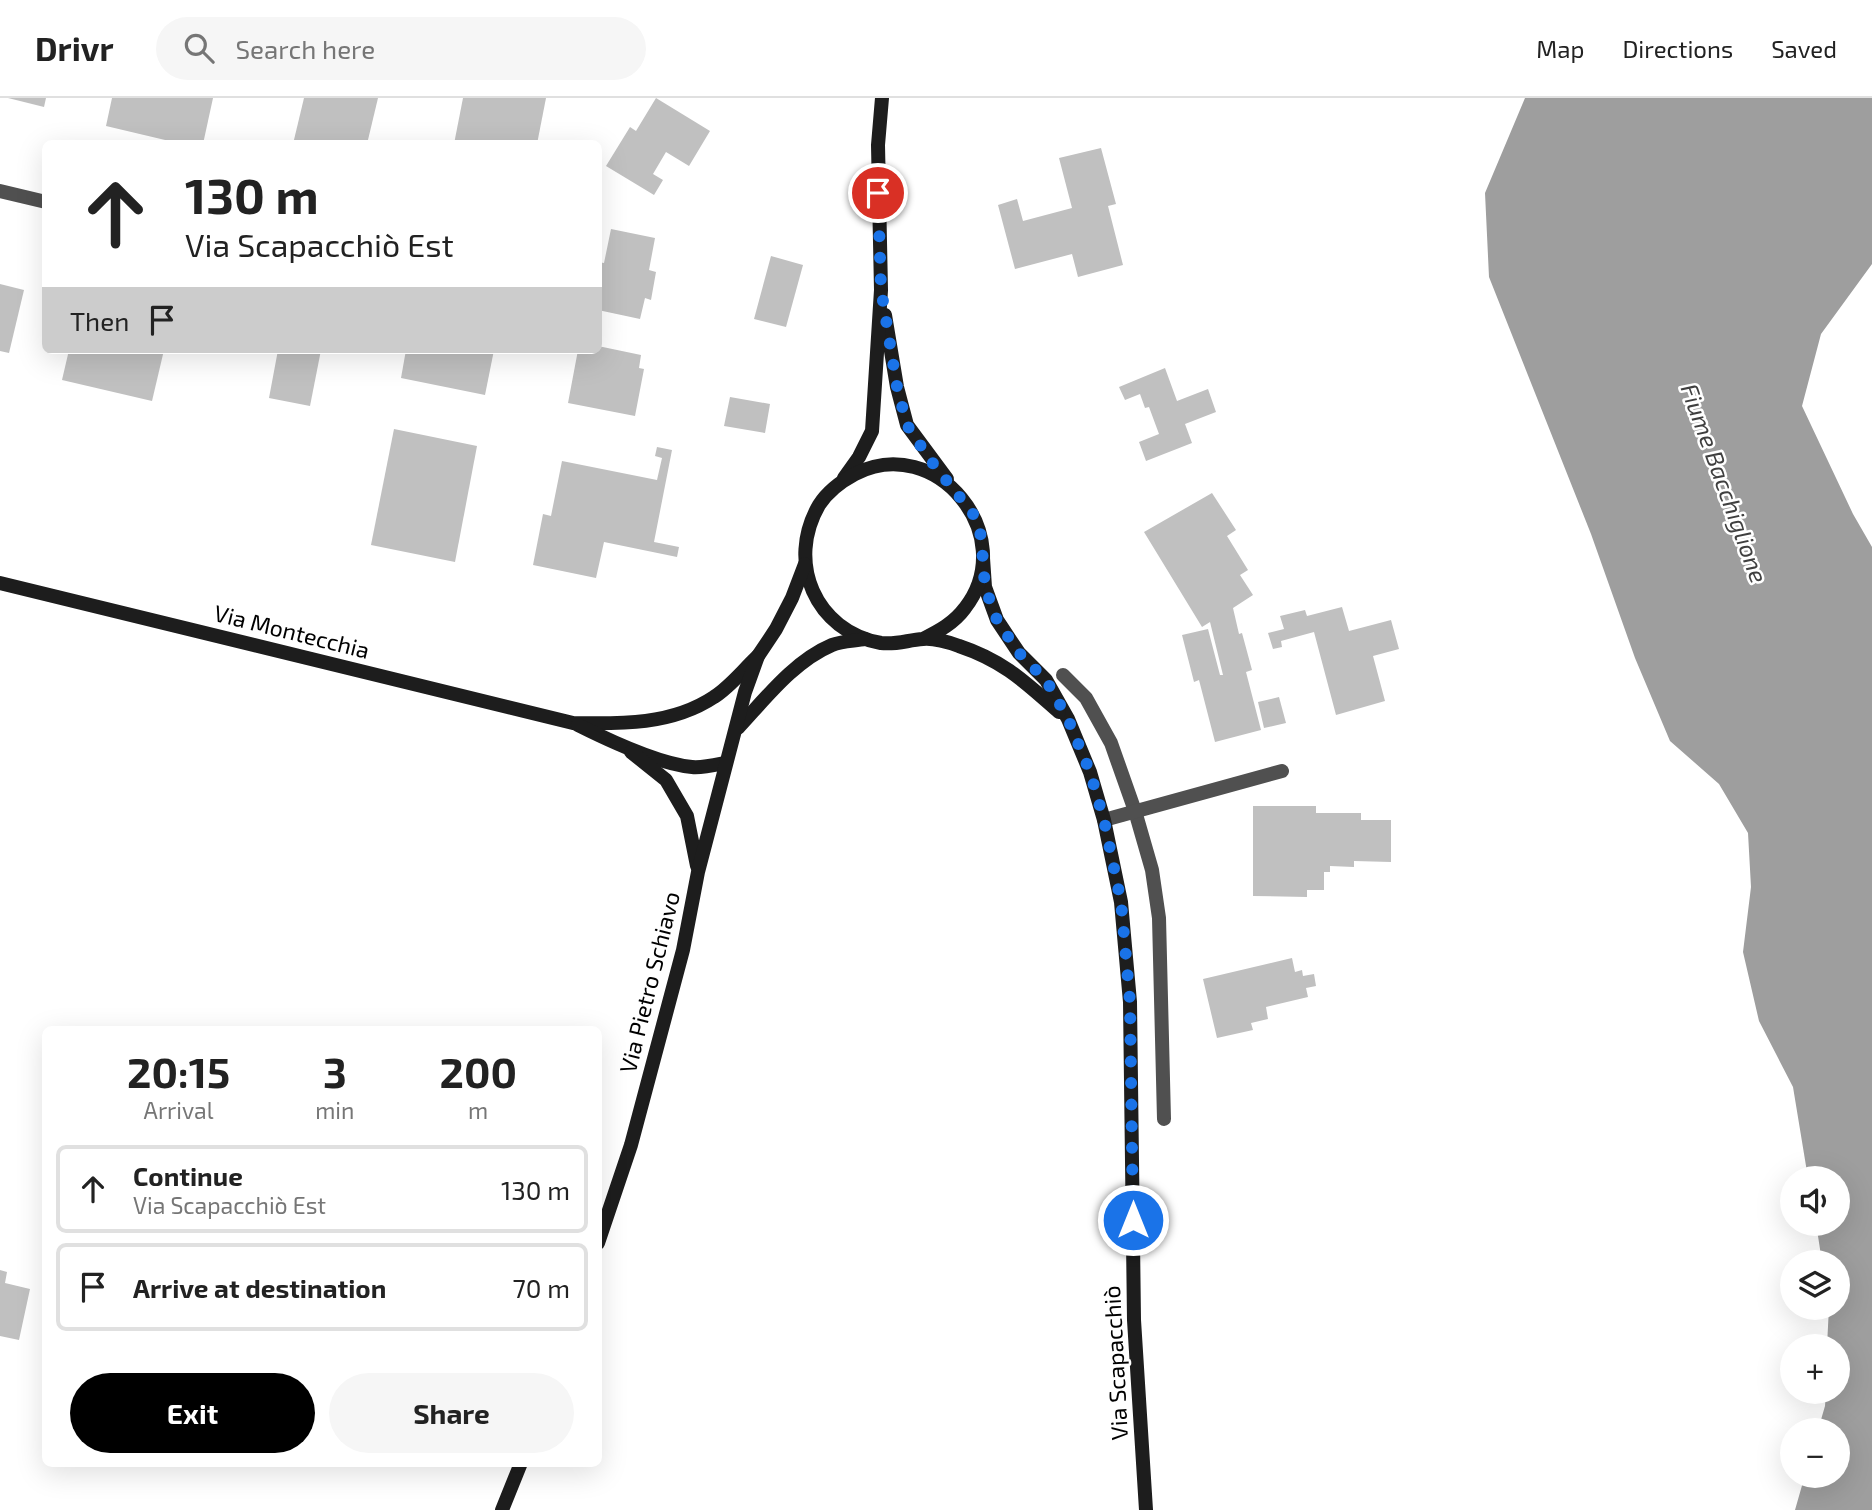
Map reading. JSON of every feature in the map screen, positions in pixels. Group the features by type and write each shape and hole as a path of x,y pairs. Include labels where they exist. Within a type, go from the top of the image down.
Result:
{"street":[{"path":"881,289 897,387 907,425 928,457 973,514 981,536 983,558 978,584 966,608 946,627 923,639 904,644 865,639 842,628 824,610 811,589 805,564 805,541 812,518 824,498 841,482 859,457 872,431 881,289 878,145 882,98"},
{"path":"0,191 42,201"},
{"path":"841,482 864,469 890,465 917,468 941,478 961,496"},
{"name":"Via Scapacchiò","path":"983,558 985,587 997,620 1019,653 1046,680 1068,719 1090,772 1104,820 1121,902 1130,1002 1134,1320 1146,1510"},
{"name":"Via Pietro Schiavo","path":"602,1231 631,1145 683,950 698,872 745,692 758,656 792,598 805,564"},
{"name":"Via Montecchia","path":"0,583 573,723 624,747 692,767 725,763"},
{"name":"Via Pietro Schiavo","path":"737,730 779,684 808,659 834,645 865,639"},
{"name":"Via Scapacchiò","path":"923,639 956,645 989,658 1014,673 1068,719"},
{"name":"Via Montecchia","path":"573,723 635,723 685,712 716,696 758,656"},
{"path":"1063,675 1086,698 1111,743 1152,870 1159,918 1164,1119"},
{"name":"Via Montecchia","path":"624,747 666,779 687,816 698,872"},
{"path":"1104,820 1282,771"},
{"path":"502,1510 519,1467"}],"water":[{"name":"Fiume Bacchiglione","path":"1525,98 1872,98 1872,264 1821,334 1802,406 1853,514 1872,547 1872,1510 1795,1510 1801,1488 1850,1488 1850,1418 1822,1418 1825,1404 1850,1404 1850,1334 1828,1334 1828,1320 1850,1320 1850,1250 1820,1250 1818,1236 1850,1236 1850,1166 1806,1166 1793,1087 1759,1021 1743,952 1751,887 1748,833 1719,784 1670,741 1635,658 1591,534 1489,277 1485,193"}],"building":[{"path":"8,98 46,98 44,107"},
{"path":"112,98 213,98 204,140 165,140 106,126"},
{"path":"304,98 378,98 368,140 294,140"},
{"path":"463,98 546,98 538,140 455,140"},
{"path":"656,98 710,131 689,166 666,152 653,174 663,180 654,195 606,166 630,127 636,131"},
{"path":"1101,148 1116,204 1108,206 1123,265 1078,277 1072,254 1015,269 998,205 1017,199 1023,221 1072,208 1059,158"},
{"path":"611,229 655,238 649,270 656,272 651,300 645,298 640,319 602,311 604,263"},
{"path":"771,256 803,265 786,327 754,319"},
{"path":"0,284 24,290 9,353 0,351"},
{"path":"602,347 641,355 639,368 644,369 635,416 568,403 577,354 602,354"},
{"path":"68,354 163,354 152,401 62,380"},
{"path":"277,354 320,354 310,406 269,398"},
{"path":"405,354 493,354 485,395 401,378"},
{"path":"1165,368 1177,401 1208,389 1216,412 1185,424 1192,443 1146,461 1139,442 1159,434 1149,407 1145,408 1140,394 1125,400 1119,387"},
{"path":"730,397 770,404 765,433 724,426"},
{"path":"394,429 477,446 455,562 371,545"},
{"path":"657,447 672,450 654,542 679,547 677,557 604,542 596,578 533,565 543,514 551,516 562,461 657,480 662,458 655,456"},
{"path":"1212,493 1236,530 1227,536 1248,570 1240,575 1253,595 1233,608 1252,670 1246,672 1261,730 1215,742 1199,680 1194,682 1182,635 1208,629 1220,675 1223,675 1210,622 1202,627 1144,532"},
{"path":"1342,607 1349,631 1391,620 1399,649 1373,656 1385,701 1336,715 1314,632 1281,641 1282,647 1273,649 1268,633 1284,629 1280,616 1305,610 1307,616"},
{"path":"1279,697 1286,723 1264,728 1258,702"},
{"path":"1253,806 1316,806 1316,813 1361,813 1361,820 1391,820 1391,862 1354,861 1354,867 1330,866 1330,872 1324,872 1324,890 1307,890 1307,897 1253,896"},
{"path":"1292,958 1295,972 1302,970 1303,976 1314,974 1316,986 1306,988 1308,997 1266,1007 1268,1019 1251,1023 1253,1030 1217,1038 1203,979"},
{"path":"0,1270 7,1272 5,1283 30,1289 19,1340 0,1336"}],"route":[{"path":"878,193 881,289 897,387 907,425 928,457 973,514 981,536 985,587 997,620 1019,653 1046,680 1068,719 1090,772 1104,820 1121,902 1130,1002 1133,1220"}]}
